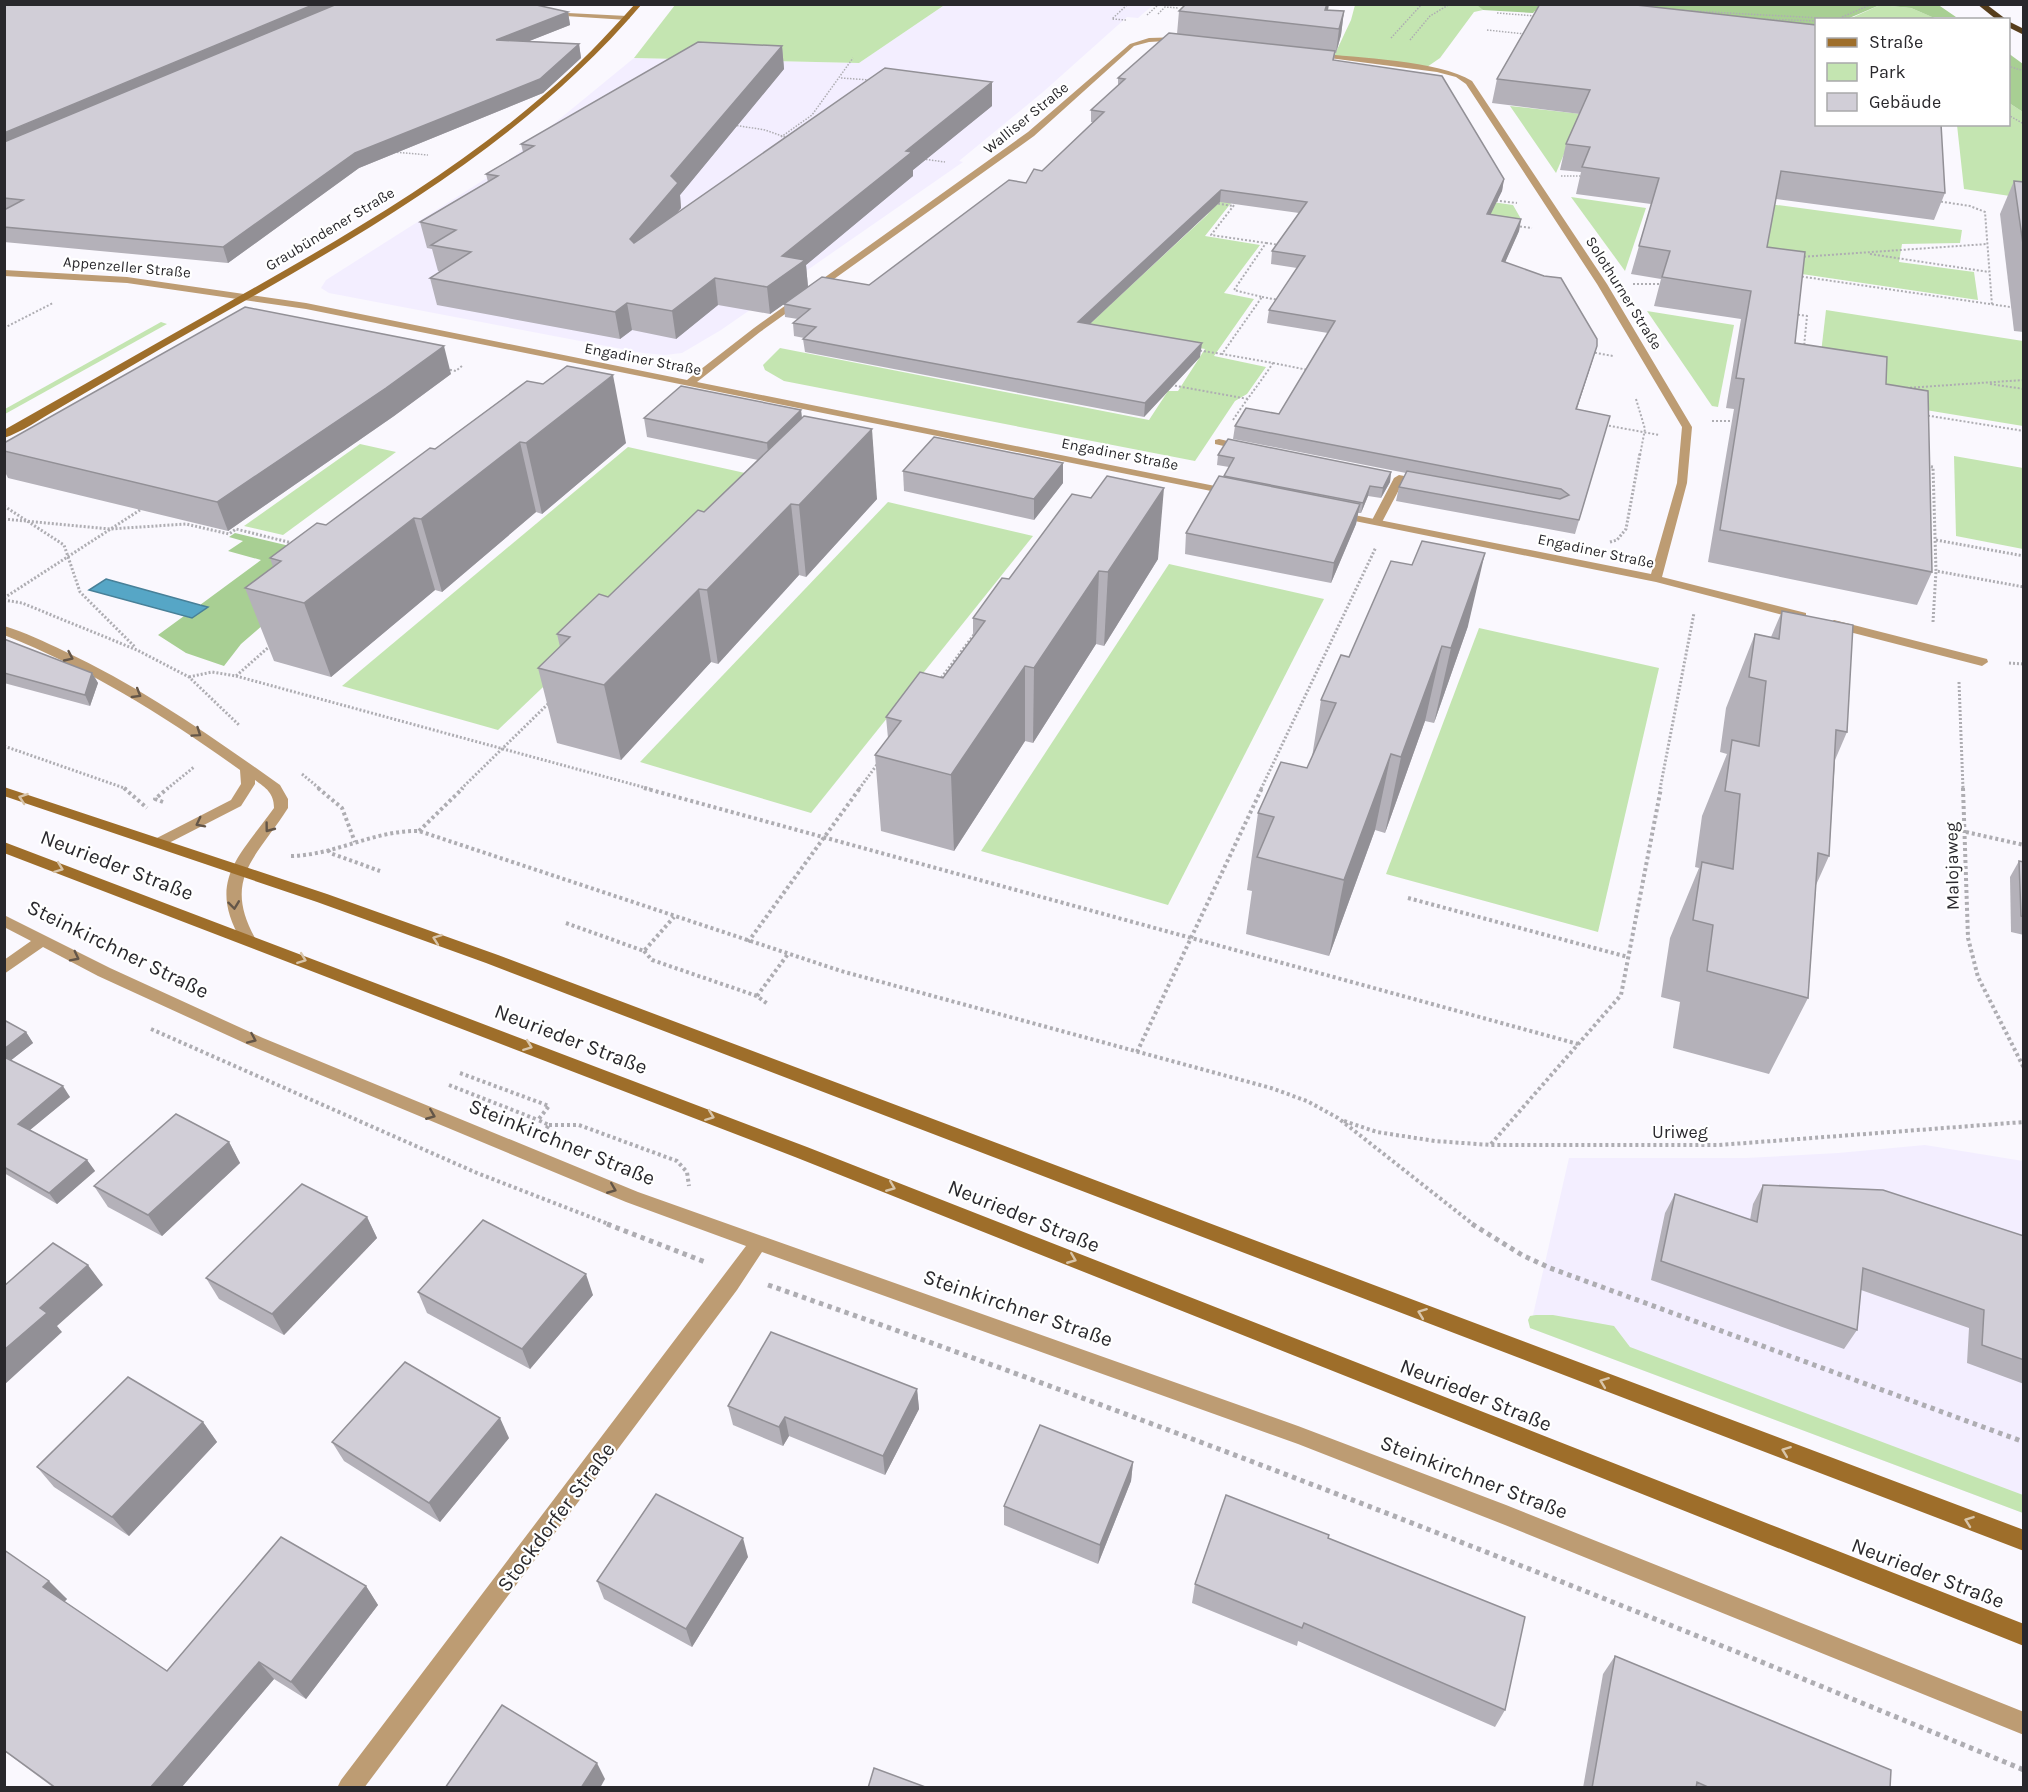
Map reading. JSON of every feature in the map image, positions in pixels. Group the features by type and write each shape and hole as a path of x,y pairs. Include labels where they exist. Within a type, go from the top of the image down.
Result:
{"highway":[{"path":"1980,4 2000,18"},
{"path":"2010,24 2024,33"}],"main road":[{"name":"Graubündener Straße","path":"4,435 247,297 388,212 476,152 574,72 639,4"},
{"name":"Neurieder Straße","path":"4,791 492,959 2024,1541"},
{"name":"Neurieder Straße","path":"4,847 247,938 801,1152 2024,1635"}],"street":[{"path":"538,13 627,18"},
{"name":"Walliser Straße","path":"688,383 757,330 1022,141 1132,45 1158,39 1192,40"},
{"path":"1302,53 1391,64"},
{"name":"Solothurner Straße","path":"1391,64 1453,74 1471,85 1602,284 1684,419 1687,427 1687,440 1682,483 1656,579"},
{"name":"Appenzeller Straße","path":"4,273 127,280 247,297"},
{"name":"Engadiner Straße","path":"247,297 306,306 1237,493"},
{"path":"1219,442 1252,449"},
{"path":"1382,523 1393,477 1433,484"},
{"name":"Engadiner Straße","path":"1330,513 1656,579 1982,662"},
{"path":"4,630 107,675 168,712 274,788 281,799 282,808 238,870 232,892 232,905 236,918 247,938"},
{"path":"158,843 197,825 236,802 248,784 247,768"},
{"name":"Steinkirchner Straße","path":"4,920 144,991 257,1042 524,1154 758,1243 1083,1356 1309,1439 1506,1515 2024,1724"},
{"path":"4,968 42,940"},
{"name":"Stockdorfer Straße","path":"349,1788 482,1615 758,1243"}],"path":[{"path":"1128,4 1112,19 1132,21"},
{"path":"1372,62 1410,15 1422,4"},
{"path":"1391,64 1430,16 1450,4"},
{"path":"1843,18 1872,4"},
{"path":"1671,9 1818,18"},
{"path":"1497,13 1537,16 1534,22"},
{"path":"1670,14 1681,15"},
{"path":"1760,19 1815,21"},
{"path":"1487,30 1528,35"},
{"path":"781,137 812,115 841,78 853,58"},
{"path":"841,78 870,81"},
{"path":"2010,116 2024,124"},
{"path":"730,124 765,129 781,137 796,140"},
{"path":"389,152 435,155"},
{"path":"919,158 952,164"},
{"path":"1530,176 1588,176"},
{"path":"1486,199 1519,204 1513,196"},
{"path":"1239,199 1211,235 1289,247"},
{"path":"1935,201 1970,206 1985,212 1992,305"},
{"path":"1210,202 1234,206"},
{"path":"1512,225 1535,229 1529,220"},
{"path":"1266,243 1234,290 1285,301"},
{"path":"1789,257 1987,244"},
{"path":"1860,253 1989,272"},
{"path":"1796,276 2024,309"},
{"path":"1602,284 1669,284"},
{"path":"1222,354 1262,297"},
{"path":"1785,313 1807,316 1804,349"},
{"path":"1606,346 1617,364"},
{"path":"1189,349 1307,370"},
{"path":"1588,352 1650,362"},
{"path":"444,368 456,371 469,361"},
{"path":"1219,442 1273,363"},
{"path":"1905,388 2024,380"},
{"path":"1984,382 2024,389"},
{"path":"1166,384 1248,399"},
{"path":"1610,542 1617,540 1626,529 1645,432 1635,397"},
{"path":"1915,413 2024,431"},
{"path":"1684,419 1735,422"},
{"path":"1598,424 1687,440"},
{"path":"1923,465 1933,467 1936,571 1932,650"},
{"path":"4,506 64,545 80,592 137,650"},
{"path":"4,598 140,510"},
{"path":"4,519 110,529 186,524 229,534 236,529 302,545"},
{"path":"1137,1052 1193,937 1382,523"},
{"path":"1936,540 2024,556"},
{"path":"1936,571 2024,587"},
{"path":"1491,1145 1622,995 1698,589"},
{"path":"934,688 976,632"},
{"path":"236,676 270,649 273,641"},
{"name":"Malojaweg","path":"1948,654 1958,677 1966,832 1966,920 1972,956 1987,997 2024,1068"},
{"path":"189,677 205,671 220,671 1578,1044"},
{"path":"419,831 552,700"},
{"path":"4,746 119,785 128,789 147,808 197,825"},
{"path":"748,942 885,753"},
{"path":"256,845 297,856 328,850 394,830 419,831 748,942 926,996 1227,1074 1271,1088 1307,1101 1338,1118 1480,1230 1522,1255 1550,1268 2024,1442"},
{"path":"1966,832 2024,845"},
{"path":"328,850 330,853 380,871"},
{"path":"1408,898 1628,957"},
{"path":"644,951 674,917"},
{"path":"566,923 644,951 652,960 757,996 769,1005"},
{"path":"757,996 788,954"},
{"path":"147,1026 477,1173 648,1241 1221,1447 1822,1685 2024,1770"},
{"path":"460,1073 526,1098"},
{"path":"449,1085 538,1120"},
{"name":"Uriweg","path":"1338,1118 1358,1127 1403,1137 1491,1145 1719,1146 2024,1122"},
{"path":"549,1125 579,1125 677,1161 690,1175 689,1188 676,1213"}],"shaded area":[{"path":"932,5 1153,5 1138,18 1127,17 1043,92 959,161 963,162 721,330 682,353 665,355 643,353 329,293 321,288 326,280 490,176 634,58 859,63 943,6"},
{"path":"1925,1145 2023,1161 2023,1513 1530,1328 1569,1158 1746,1158"}],"green space":[{"path":"932,4 943,6 859,63 634,58 675,5"},
{"path":"1478,4 1483,10 1474,12 1440,58 1427,67 1334,56 1351,20 1355,5"},
{"path":"1937,4 1956,17 1932,17 1911,8 1880,5 1849,18 1815,18 1815,42 1782,36 1535,11 1533,13 1483,10 1477,5"},
{"path":"1880,5 1911,8 1935,18 1851,18"},
{"path":"2010,54 2023,64 2023,112 2010,104"},
{"path":"2010,104 2023,112 2023,198 1964,189 1957,126 2010,126"},
{"path":"1510,106 1581,114 1556,173"},
{"path":"1247,167 1513,205 1521,219 1246,184 1205,236 1260,245 1224,293 1254,299 1214,356 1266,367 1247,394 1235,401 1195,461 784,381 765,370 763,365 780,348 1149,420 1168,391 1178,391 1205,349 1085,328 1207,215"},
{"path":"1571,197 1646,208 1625,271"},
{"path":"1718,197 1962,230 1960,243 1902,244 1899,262 1974,272 1978,300 1767,269"},
{"path":"1826,310 2023,341 2023,426 1883,403 1819,370"},
{"path":"1647,311 1734,325 1718,407 1712,406"},
{"path":"161,322 167,324 5,414 5,409"},
{"path":"360,444 396,452 283,535 244,526"},
{"path":"628,447 763,477 498,730 342,686"},
{"path":"1954,456 2023,468 2023,549 1956,536"},
{"path":"888,502 1033,536 811,813 640,762"},
{"path":"235,533 340,558 241,644 224,666 186,653 158,635 184,616 192,618 207,607 200,605 261,560 228,551 243,541 229,537"},
{"path":"1169,564 1324,599 1168,905 981,851"},
{"path":"1479,628 1659,668 1598,932 1386,874"},
{"path":"1553,1315 1614,1326 1630,1347 2023,1495 2023,1513 1530,1328 1528,1320 1530,1316"}],"water":[{"path":"106,579 208,607 192,618 89,590"}],"building":[{"path":"4,4 315,4 4,133"},
{"path":"337,4 532,4 568,12 496,40 579,44 540,79 355,153 223,247 4,227 4,210 23,200 4,198 4,142"},
{"path":"1186,4 1327,4 1325,10 1344,11 1339,29 1179,11"},
{"path":"1540,4 1627,4 1815,25 1815,126 1941,126 1945,193 1781,171 1767,247 1805,252 1795,343 1887,357 1886,384 1928,391 1932,572 1720,530 1744,379 1736,378 1751,291 1662,277 1670,251 1639,246 1659,178 1582,167 1590,147 1566,144 1590,90 1497,79"},
{"path":"1169,33 1335,51 1333,60 1442,76 1504,179 1487,214 1521,219 1502,261 1544,276 1561,278 1597,339 1597,346 1576,409 1610,416 1579,520 1399,487 1407,471 1560,499 1569,495 1561,489 1235,426 1246,408 1279,414 1335,321 1269,310 1305,256 1272,251 1307,202 1221,190 1078,322 1202,343 1145,403 803,339 816,327 793,323 810,309 784,304 822,277 869,285 1009,180 1026,183 1034,169 1042,171 1104,112 1091,110 1125,79 1118,78"},
{"path":"698,42 782,46 671,176 678,183 630,239 634,243 885,68 992,82 906,151 912,152 782,256 805,260 767,287 715,278 672,311 627,303 615,312 430,278 471,252 431,245 456,230 420,222 498,176 486,174 534,146 521,144"},
{"path":"2014,181 2024,182 2024,251"},
{"path":"245,307 444,346 217,502 4,451 4,443"},
{"path":"567,366 613,375 526,443 520,442 421,519 414,518 304,603 245,588 281,561 270,558 317,523 326,525 430,448 435,449 527,381 543,384"},
{"path":"681,386 801,410 767,443 644,418"},
{"path":"804,416 872,429 799,505 791,504 707,590 699,589 604,685 538,668 570,637 557,634 599,594 608,597 698,510 704,512"},
{"path":"934,437 1063,463 1034,499 903,471"},
{"path":"1228,439 1391,472 1383,488 1370,486 1363,503 1224,476 1234,458 1218,455"},
{"path":"1107,476 1164,488 1108,572 1099,571 1034,668 1025,666 951,775 875,755 901,721 886,717 920,672 943,678 985,621 973,618 1002,578 1009,579 1072,494 1091,498"},
{"path":"1219,476 1360,504 1334,563 1186,533"},
{"path":"1422,541 1485,553 1451,648 1442,646 1401,757 1391,754 1344,880 1257,857 1274,817 1258,813 1281,762 1307,768 1336,703 1321,700 1341,655 1349,657 1391,561 1412,565"},
{"path":"1782,611 1853,625 1847,732 1836,730 1829,856 1818,853 1808,998 1707,971 1713,925 1693,920 1702,862 1733,869 1740,794 1725,791 1732,740 1759,746 1766,681 1749,677 1755,634 1779,639"},
{"path":"4,639 92,673 85,695 4,673"},
{"path":"2019,861 2024,862 2024,917 2021,916"},
{"path":"4,1020 26,1032 4,1049"},
{"path":"4,1057 63,1086 18,1124 87,1160 49,1193 4,1167"},
{"path":"176,1114 229,1142 148,1215 94,1186"},
{"path":"302,1184 367,1217 272,1314 206,1278"},
{"path":"1763,1185 1883,1190 2024,1236 2024,1360 1982,1345 1984,1310 1863,1268 1857,1330 1661,1261 1675,1194 1757,1222"},
{"path":"483,1220 586,1274 522,1349 418,1292"},
{"path":"53,1243 88,1265 40,1308 47,1313 4,1350 4,1286"},
{"path":"771,1332 917,1389 883,1456 785,1417 779,1427 728,1406"},
{"path":"405,1362 500,1418 429,1503 332,1442"},
{"path":"128,1377 203,1422 112,1517 37,1467"},
{"path":"1040,1425 1133,1462 1100,1545 1004,1506"},
{"path":"656,1494 743,1538 686,1629 597,1581"},
{"path":"1226,1495 1329,1535 1328,1538 1525,1617 1505,1710 1304,1623 1302,1628 1195,1584"},
{"path":"281,1537 366,1586 291,1682 259,1662 150,1788 56,1788 4,1750 4,1550 49,1581 43,1587 167,1671"},
{"path":"1615,1656 1891,1770 1890,1788 1710,1788 1697,1782 1696,1788 1592,1788"},
{"path":"502,1705 597,1763 581,1788 445,1788"},
{"path":"874,1768 928,1788 868,1788"}]}
